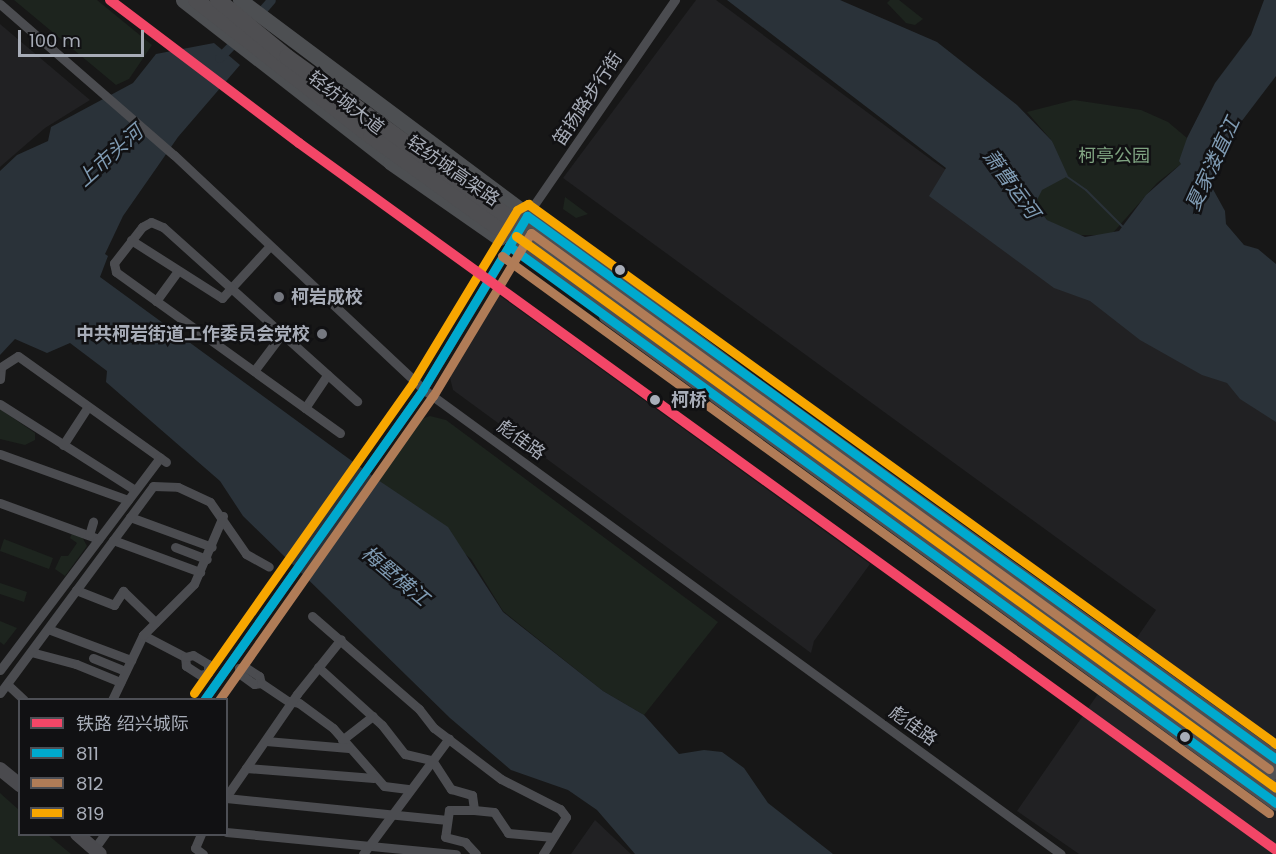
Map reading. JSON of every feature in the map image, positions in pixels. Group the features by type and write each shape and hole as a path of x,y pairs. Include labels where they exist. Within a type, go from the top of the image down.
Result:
{"highway":[{"name":"轻纺城高架路","path":"196,0 371,136 1276,790"},
{"name":"轻纺城高架路","path":"218,0 287,57 1276,772"}],"main road":[{"name":"轻纺城大道","path":"183,0 390,162 1276,803"},
{"name":"轻纺城大道","path":"240,0 527,216 1276,759"},
{"path":"0,769 18,783"},
{"path":"79,836 97,851"}],"street":[{"name":"笛扬路步行街","path":"205,698 219,680 235,666 423,389 527,216 675,0"},
{"name":"彪佳路","path":"0,4 174,155 268,248 423,389 1061,854"},
{"path":"340,433 116,272 114,262 131,240 151,222 162,227 357,401"},
{"path":"131,240 215,296 222,297 268,248"},
{"path":"156,301 178,271"},
{"path":"254,371 282,335"},
{"path":"0,379 1,367 9,358 18,356 87,408 163,460 135,490 0,670"},
{"path":"305,408 327,375"},
{"path":"0,404 135,490"},
{"path":"63,445 87,408"},
{"path":"0,454 128,500"},
{"path":"0,693 153,486 178,487 210,502 223,516 246,554 269,567"},
{"path":"0,502 99,539"},
{"path":"130,516 212,547"},
{"path":"112,698 143,634 183,598 200,572 223,516"},
{"path":"89,535 93,522"},
{"path":"113,540 200,572"},
{"path":"175,547 207,559"},
{"path":"76,590 114,606 123,591 155,622"},
{"path":"312,616 419,709 434,728 501,779 560,809 566,817 543,854"},
{"path":"48,629 131,660"},
{"path":"143,634 184,657 193,655 208,664 208,672 219,680"},
{"path":"228,794 318,667 341,639"},
{"path":"31,652 76,664 120,682"},
{"path":"93,658 126,671"},
{"path":"235,666 240,674 254,684 261,683 333,728 374,778 384,786 410,789"},
{"path":"318,667 373,716 405,754 432,760 451,789 472,795 474,810"},
{"path":"7,684 23,698"},
{"path":"266,741 346,744 373,716"},
{"path":"363,854 449,738"},
{"path":"246,768 374,778"},
{"path":"228,797 446,820"},
{"path":"476,854 465,842 445,837 449,810 494,812 508,833 553,837"},
{"path":"228,832 456,854"},
{"path":"97,851 104,836"},
{"path":"200,836 195,848 203,854"}],"shaded area":[{"path":"696,0 716,0 933,161 1276,397 1276,854 1079,854 1017,811 1156,610 563,178"},
{"path":"0,24 90,100 45,128 0,167"},
{"path":"493,291 870,564 814,641 811,653 453,390 448,369"},
{"path":"595,820 631,854 571,854"}],"green space":[{"path":"14,0 97,0 152,45 129,79 116,85"},
{"path":"890,0 899,0 923,19 915,25 906,23 887,3"},
{"name":"柯亭公园","path":"1074,100 1141,110 1168,122 1187,138 1181,164 1157,183 1111,235 1074,235 1047,220 1035,204 1041,190 1058,179 1052,141 1027,112"},
{"path":"565,197 588,214 576,218 563,209"},
{"path":"0,409 35,433 35,440 25,445 0,439"},
{"path":"430,416 446,420 718,622 644,715 603,691 503,611 471,559 378,480 419,420"},
{"path":"72,533 81,535 87,546 65,576 55,569 61,556 68,556 77,543 70,538"},
{"path":"4,539 53,558 49,569 0,551"},
{"path":"0,583 27,592 24,602 0,594"},
{"path":"0,621 17,628 4,645 0,642"},
{"path":"0,793 18,809 18,836 49,836 71,854 0,854"}],"water":[{"path":"727,0 840,0 937,42 1017,105 1052,141 1068,176 1042,190 1035,204 1047,220 1085,237 1119,231 1146,195 1181,164 1179,161 1187,138 1215,83 1251,35 1264,0 1276,0 1276,76 1241,122 1209,182 1225,211 1226,224 1244,245 1258,249 1276,264 1276,422 1240,399 1227,383 1202,375 1140,340 1090,301 1054,288 929,196 946,168"},
{"path":"214,43 240,65 178,137 123,216 105,254 108,256 100,277 378,480 448,527 503,612 603,691 644,715 679,754 704,750 722,752 744,768 768,803 833,854 635,854 597,810 568,790 511,770 450,718 243,516 220,481 106,382 107,371 70,343 47,353 15,339 0,355 0,171 17,155 48,141 51,127 133,83 156,54"}],"waterway":[{"path":"257,16 271,0"},
{"path":"219,58 238,38"},
{"path":"1066,176 1086,190 1124,228"}],"rail line":[{"name":"绍兴城际","path":"110,0 299,143 1276,850"}],"transit line":[{"name":"819","path":"194,693 413,382 517,210 528,204 1276,744"},
{"name":"811","path":"205,698 423,389 527,216 1276,759"},
{"name":"812","path":"220,698 433,396 531,233 1269,769"},
{"name":"819","path":"516,236 1276,788"},
{"name":"811","path":"509,246 1276,803"},
{"name":"812","path":"502,256 1269,813"}],"place":[{"name":"柯岩成校","path":"279,297"},
{"name":"中共柯岩街道工作委员会党校","path":"322,334"},
{"name":"柯桥","path":"655,400"}],"water label":[{"name":"上市头河","path":"110,156"},
{"name":"夏家溇直江","path":"1213,164"},
{"name":"萧曹运河","path":"1011,184"},
{"name":"梅墅横江","path":"395,576"}]}
